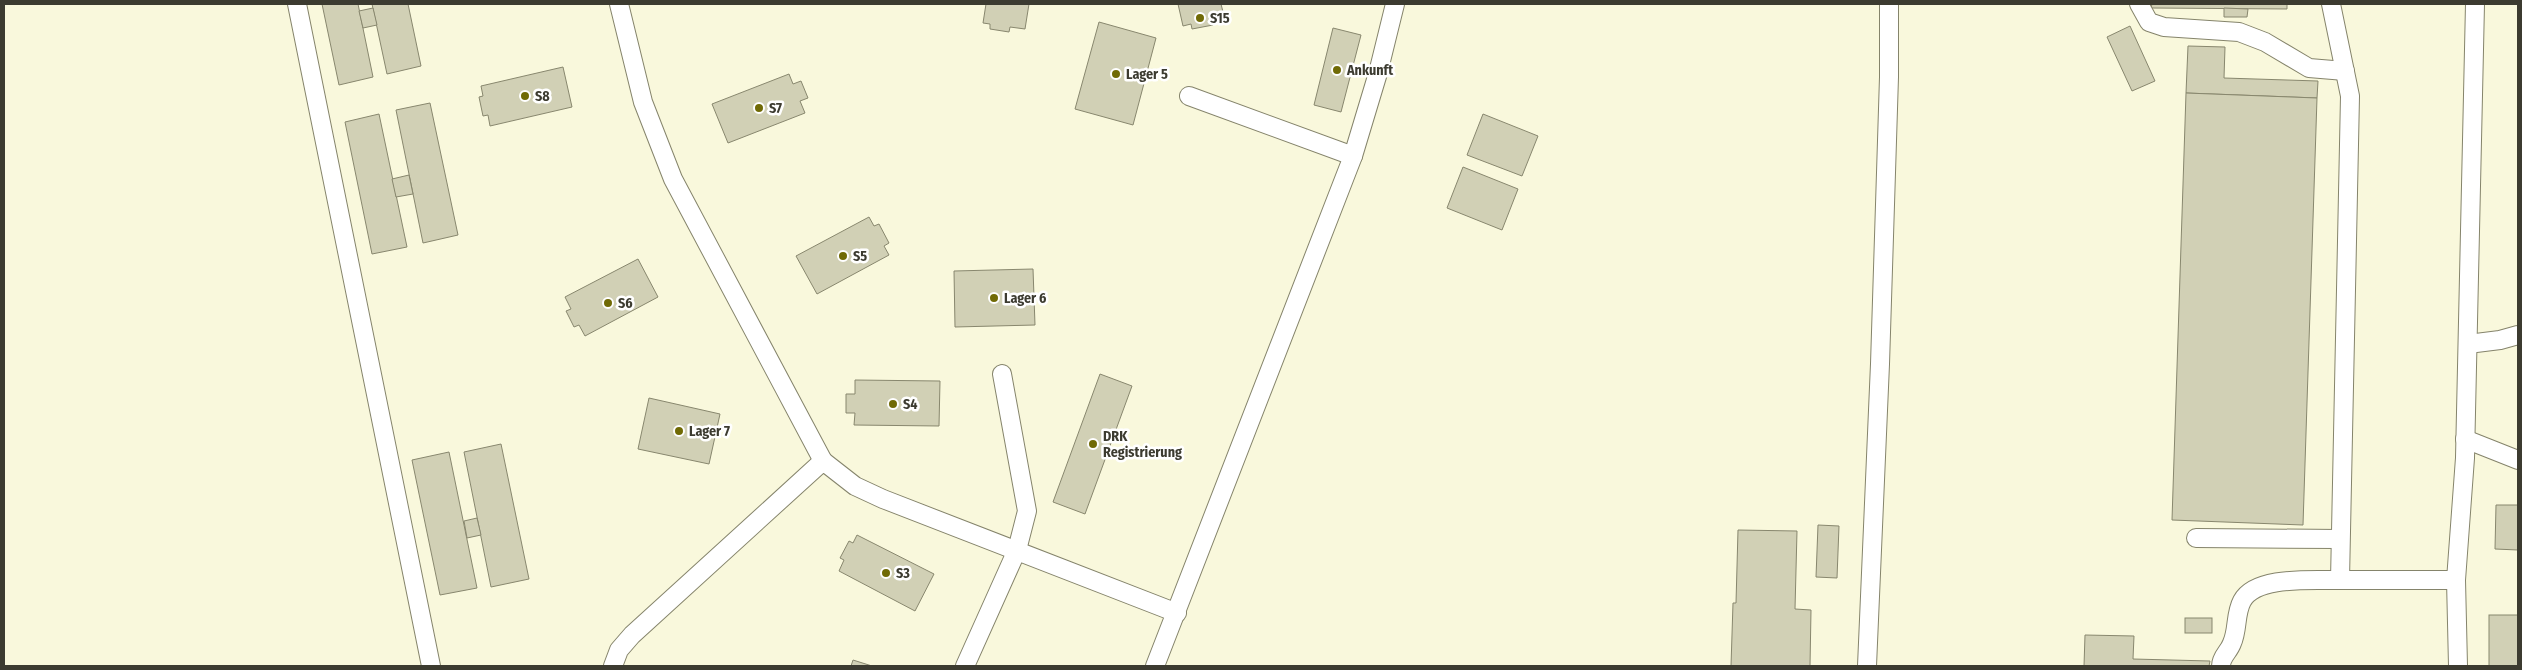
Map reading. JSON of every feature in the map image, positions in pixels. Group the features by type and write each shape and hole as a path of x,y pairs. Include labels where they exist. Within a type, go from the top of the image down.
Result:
{"street":[{"path":"297,4 431,666"},
{"path":"619,4 643,102 673,179 823,461 855,486 883,499 1177,613"},
{"path":"1155,666 1353,156 1378,73 1395,4"},
{"path":"1867,666 1889,77 1889,4"},
{"path":"2139,4 2149,22 2164,27 2239,32 2265,42 2309,68 2345,70"},
{"path":"2331,4 2350,96 2340,580"},
{"path":"2458,666 2456,580 2465,440 2475,4"},
{"path":"1189,96 1353,156"},
{"path":"2468,344 2500,340 2518,335"},
{"path":"965,666 1017,550 1027,511 1002,374"},
{"path":"2465,440 2518,460"},
{"path":"613,666 619,650 632,635 823,461"},
{"path":"2196,538 2340,539"},
{"path":"2221,666 2221,659 2232,643 2237,614 2242,600 2252,591 2270,582 2456,580"}],"building":[{"path":"322,4 358,4 373,77 339,85"},
{"path":"372,4 408,4 421,66 387,74"},
{"path":"986,4 1029,4 1025,29 1010,27 1009,32 990,29 990,24 983,23"},
{"name":"S15","path":"1178,4 1221,4 1224,16 1212,19 1213,25 1192,29 1191,24 1183,26"},
{"path":"2152,4 2287,4 2287,9 2151,8"},
{"path":"373,8 377,25 363,28 359,11"},
{"path":"2224,8 2248,9 2247,17 2224,17"},
{"name":"Lager 5","path":"1099,22 1156,38 1133,125 1075,109"},
{"path":"2130,26 2155,81 2132,91 2107,37"},
{"name":"Ankunft","path":"1333,28 1361,35 1341,112 1314,105"},
{"path":"2188,46 2225,47 2224,78 2318,81 2317,98 2186,93"},
{"name":"S8","path":"563,67 572,107 490,126 488,115 483,116 479,97 483,96 481,86"},
{"name":"S7","path":"789,74 793,84 801,81 808,98 800,101 805,113 728,143 712,104"},
{"path":"2186,93 2317,98 2303,525 2172,520"},
{"path":"430,103 458,235 423,243 396,110"},
{"path":"379,114 407,247 372,254 345,122"},
{"path":"1483,114 1538,136 1522,176 1467,155"},
{"path":"1463,167 1518,189 1502,230 1447,208"},
{"path":"409,175 413,194 396,197 392,179"},
{"name":"S5","path":"869,217 874,226 879,224 889,243 884,246 889,255 817,294 796,256"},
{"name":"S6","path":"638,259 658,297 585,336 579,325 574,327 566,311 571,309 565,297"},
{"name":"Lager 6","path":"1033,269 1035,325 955,327 954,271"},
{"name":"DRK Registrierung","path":"1100,374 1132,386 1085,514 1053,502"},
{"name":"S4","path":"855,380 940,381 939,426 854,425 855,413 846,413 846,394 855,394"},
{"name":"Lager 7","path":"649,398 720,414 709,464 638,449"},
{"path":"501,444 529,579 491,587 464,452"},
{"path":"449,452 477,588 440,595 412,460"},
{"path":"2496,505 2518,505 2518,550 2495,549"},
{"path":"477,518 481,535 467,538 464,521"},
{"path":"1818,525 1839,526 1837,578 1816,577"},
{"path":"1738,530 1797,531 1795,609 1811,610 1810,666 1731,666 1733,603 1736,603"},
{"name":"S3","path":"857,535 934,574 915,611 839,571 844,560 840,558 849,541 853,543"},
{"path":"2489,615 2518,615 2518,666 2489,666"},
{"path":"2185,618 2212,618 2212,633 2185,633"},
{"path":"2085,635 2134,636 2133,659 2210,661 2209,666 2084,666"},
{"path":"853,660 872,666 851,666"}],"place":[{"name":"S15","path":"1200,18"},
{"name":"Ankunft","path":"1337,70"},
{"name":"Lager 5","path":"1116,74"},
{"name":"S8","path":"525,96"},
{"name":"S7","path":"759,108"},
{"name":"S5","path":"843,256"},
{"name":"Lager 6","path":"994,298"},
{"name":"S6","path":"608,303"},
{"name":"S4","path":"893,404"},
{"name":"Lager 7","path":"679,431"},
{"name":"DRK Registrierung","path":"1093,444"},
{"name":"S3","path":"886,573"}]}
